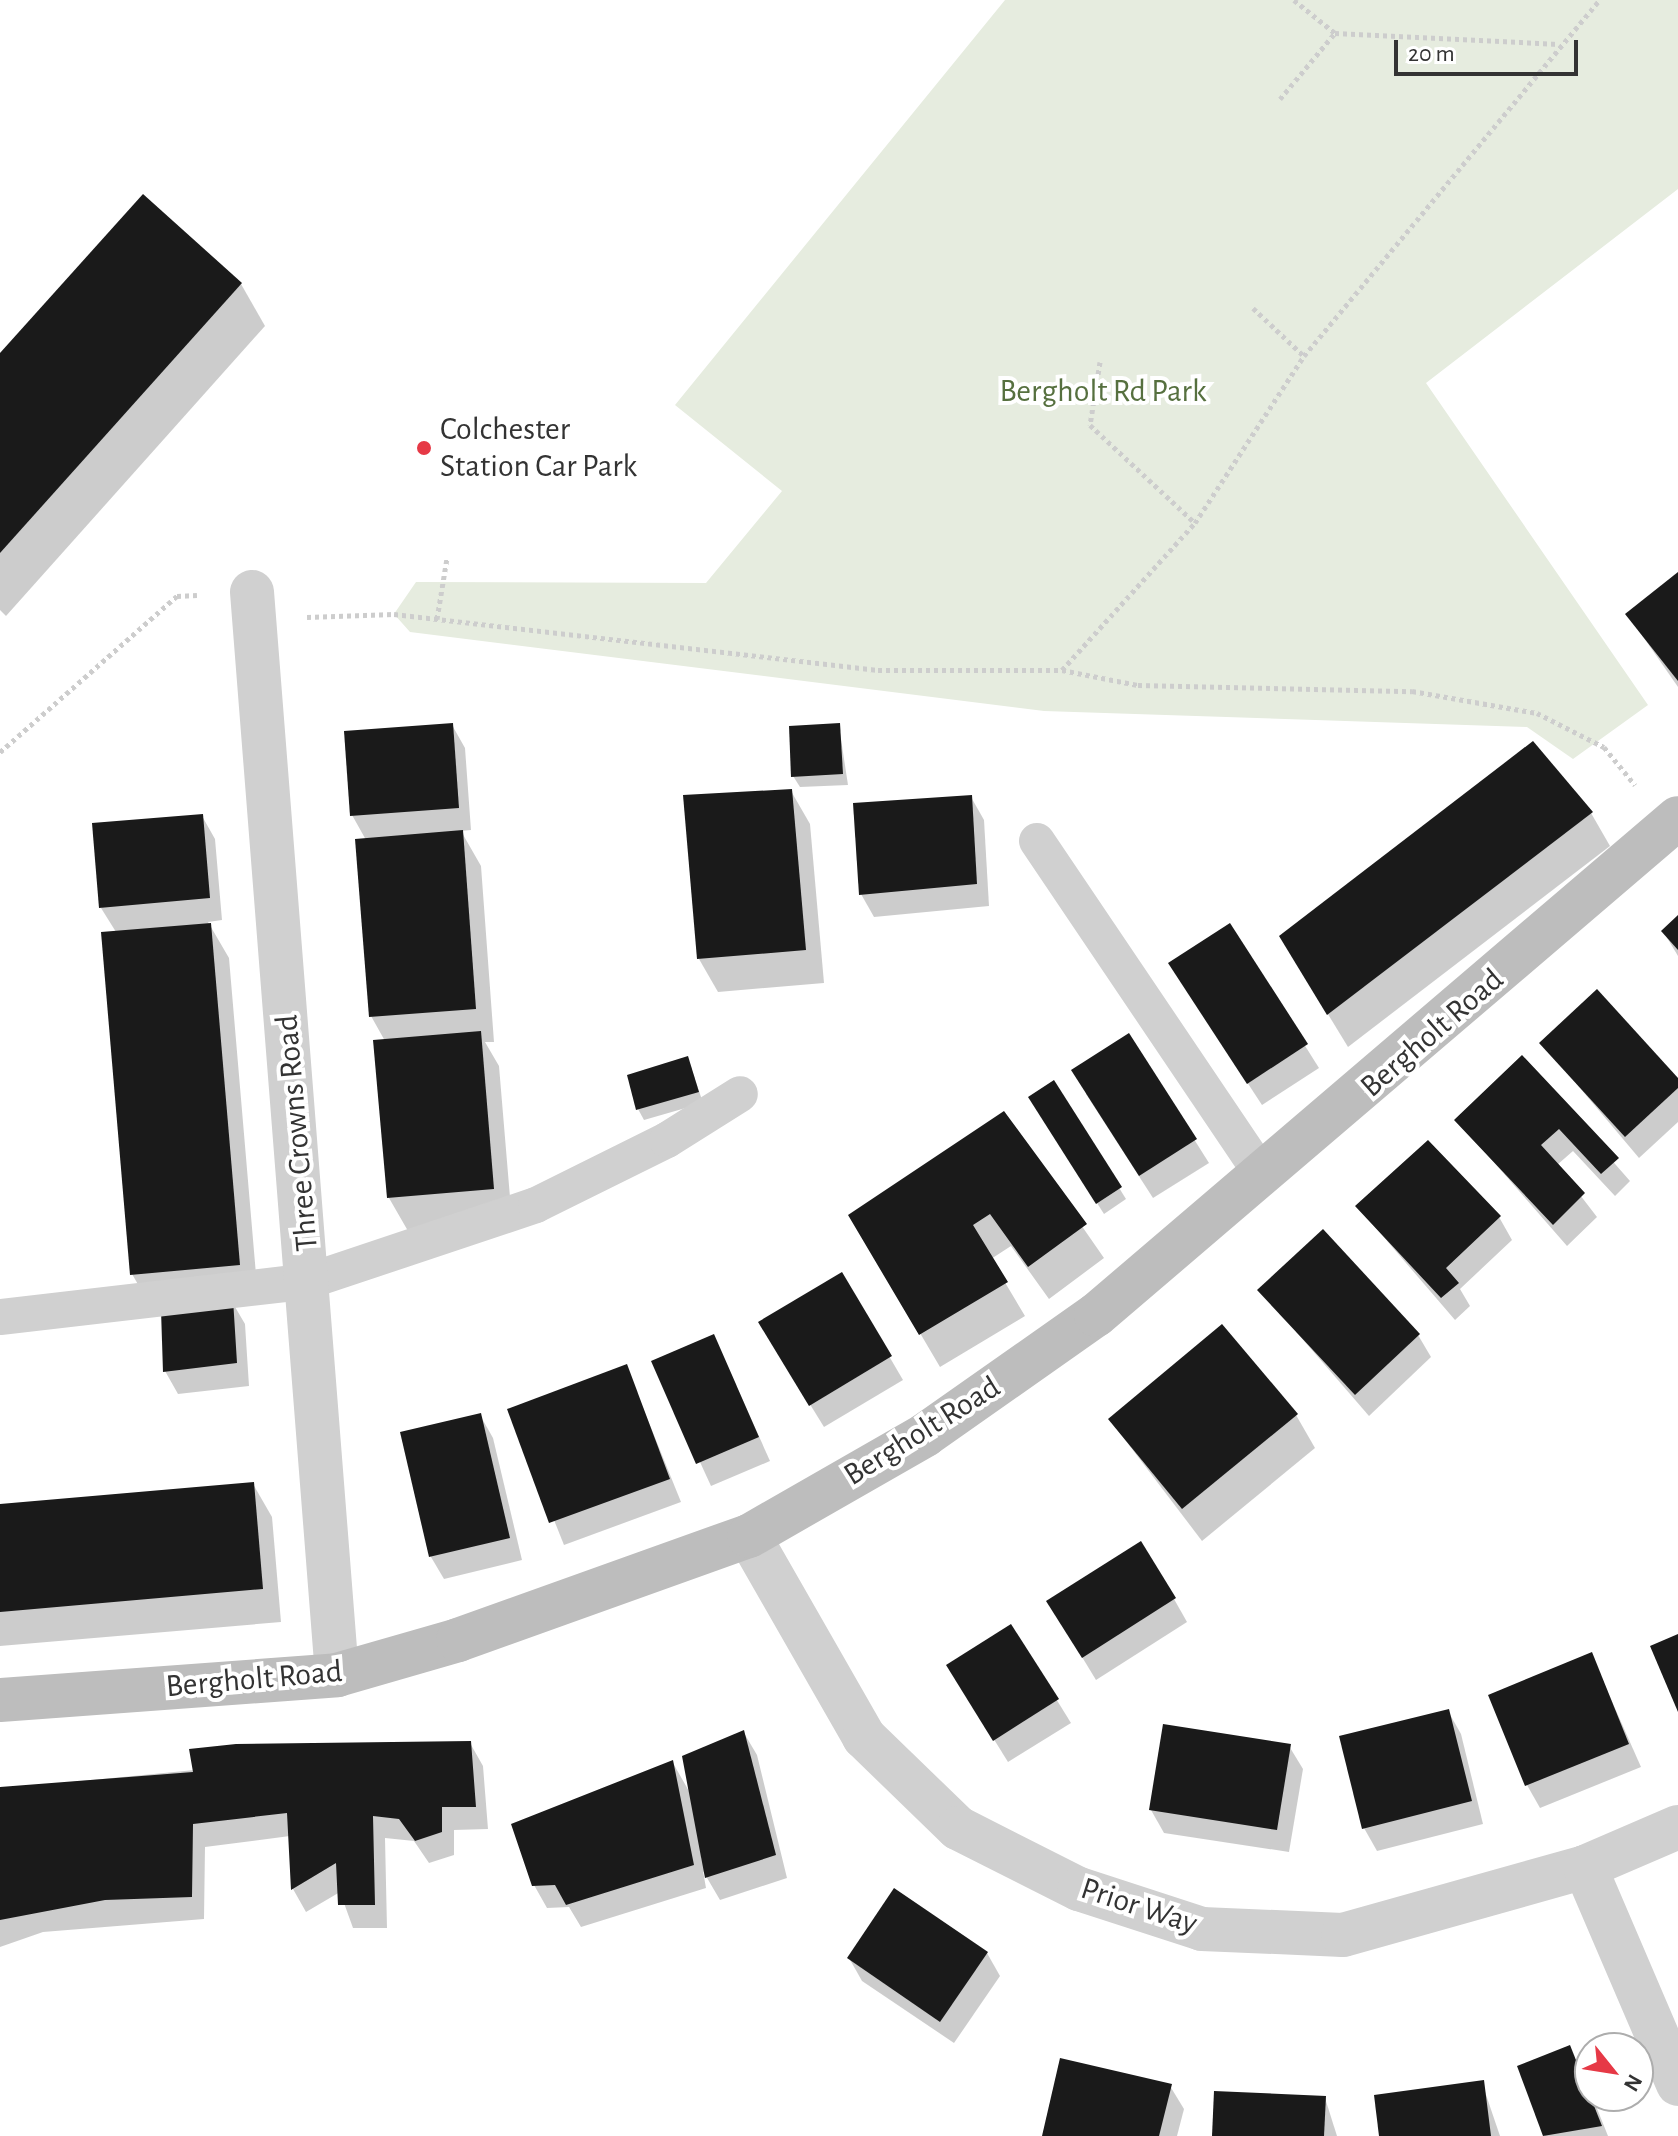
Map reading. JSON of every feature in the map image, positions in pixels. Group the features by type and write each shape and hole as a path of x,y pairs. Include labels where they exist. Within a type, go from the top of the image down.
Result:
{"main road":[{"name":"Bergholt Road","path":"0,1700 337,1675 458,1640 749,1536 925,1435 1096,1315 1263,1176 1674,822"}],"street":[{"name":"Three Crowns Road","path":"254,606 309,1281 337,1675"},
{"name":"Prior Way","path":"749,1536 864,1737 958,1828 1079,1889 1202,1929 1343,1935 1585,1867 1678,1827"},
{"path":"1585,1867 1678,2084"}],"lane":[{"path":"1037,841 1263,1176"},
{"path":"0,1317 309,1281 536,1205 667,1140 740,1094"}],"path":[{"path":"1294,0 1335,33 1559,44"},
{"path":"1062,670 1195,523 1304,356 1559,44 1600,0"},
{"path":"1280,99 1335,33"},
{"path":"1253,308 1304,356"},
{"path":"1100,362 1090,425 1195,523"},
{"path":"437,619 447,558"},
{"path":"0,752 177,596"},
{"path":"254,606 437,619 878,670 1062,670 1138,685 1412,691 1537,713 1604,747 1674,822"}],"green space":[{"name":"Bergholt Rd Park","path":"1005,0 1678,0 1678,189 1426,383 1648,705 1573,759 1527,727 1044,711 410,632 394,614 416,582 706,583 782,491 675,405"}],"building":[{"path":"143,194 242,283 0,553 0,353"},
{"path":"1678,572 1678,681 1625,614"},
{"path":"453,723 459,808 350,816 344,731"},
{"path":"840,723 843,774 791,777 789,726"},
{"path":"1533,741 1593,812 1327,1015 1279,936"},
{"path":"792,789 806,950 697,959 683,795"},
{"path":"972,795 977,884 859,895 853,803"},
{"path":"203,814 210,898 99,908 92,823"},
{"path":"463,830 476,1009 369,1017 355,839"},
{"path":"1678,915 1678,950 1661,931"},
{"path":"211,923 240,1265 130,1275 101,932"},
{"path":"1230,923 1308,1044 1247,1084 1168,963"},
{"path":"1597,989 1678,1078 1678,1088 1625,1137 1539,1043"},
{"path":"481,1031 494,1189 387,1198 373,1040"},
{"path":"1129,1033 1197,1139 1139,1176 1071,1070"},
{"path":"1522,1055 1619,1158 1601,1174 1559,1129 1541,1145 1585,1193 1553,1225 1454,1120"},
{"path":"688,1056 699,1092 636,1110 627,1075"},
{"path":"1054,1080 1122,1187 1096,1204 1028,1097"},
{"path":"1004,1111 1087,1224 1028,1267 990,1214 973,1225 1008,1282 919,1335 848,1215"},
{"path":"1428,1140 1501,1216 1446,1268 1459,1283 1441,1298 1355,1206"},
{"path":"1323,1229 1420,1334 1355,1395 1257,1290"},
{"path":"842,1272 892,1356 809,1406 758,1322"},
{"path":"233,1299 237,1363 163,1372 161,1310"},
{"path":"1222,1324 1298,1414 1182,1509 1108,1419"},
{"path":"714,1334 759,1437 696,1464 651,1361"},
{"path":"627,1364 670,1479 549,1523 507,1409"},
{"path":"481,1413 510,1538 429,1557 400,1432"},
{"path":"254,1482 263,1589 0,1612 0,1504"},
{"path":"1141,1541 1176,1598 1082,1658 1046,1601"},
{"path":"1011,1624 1059,1699 993,1741 946,1665"},
{"path":"1678,1634 1678,1712 1650,1646"},
{"path":"1592,1652 1629,1744 1525,1786 1488,1695"},
{"path":"1449,1709 1472,1801 1362,1829 1339,1736"},
{"path":"1163,1724 1291,1744 1277,1830 1149,1810"},
{"path":"744,1730 776,1855 705,1878 682,1756"},
{"path":"471,1741 476,1807 442,1807 442,1832 415,1841 399,1819 373,1816 375,1905 338,1905 336,1863 291,1890 287,1813 193,1824 192,1897 105,1900 0,1920 0,1787 193,1772 189,1749 236,1744"},
{"path":"673,1760 694,1865 566,1905 555,1885 532,1886 511,1824"},
{"path":"894,1888 988,1952 940,2022 847,1958"},
{"path":"1570,2045 1574,2055 1574,2112 1596,2112 1602,2126 1543,2136 1517,2066"},
{"path":"1060,2058 1172,2084 1159,2136 1042,2136"},
{"path":"1484,2080 1491,2136 1379,2136 1374,2095"},
{"path":"1214,2091 1326,2096 1324,2136 1212,2136"}],"place":[{"name":"Colchester Station Car Park","path":"424,448"}]}
